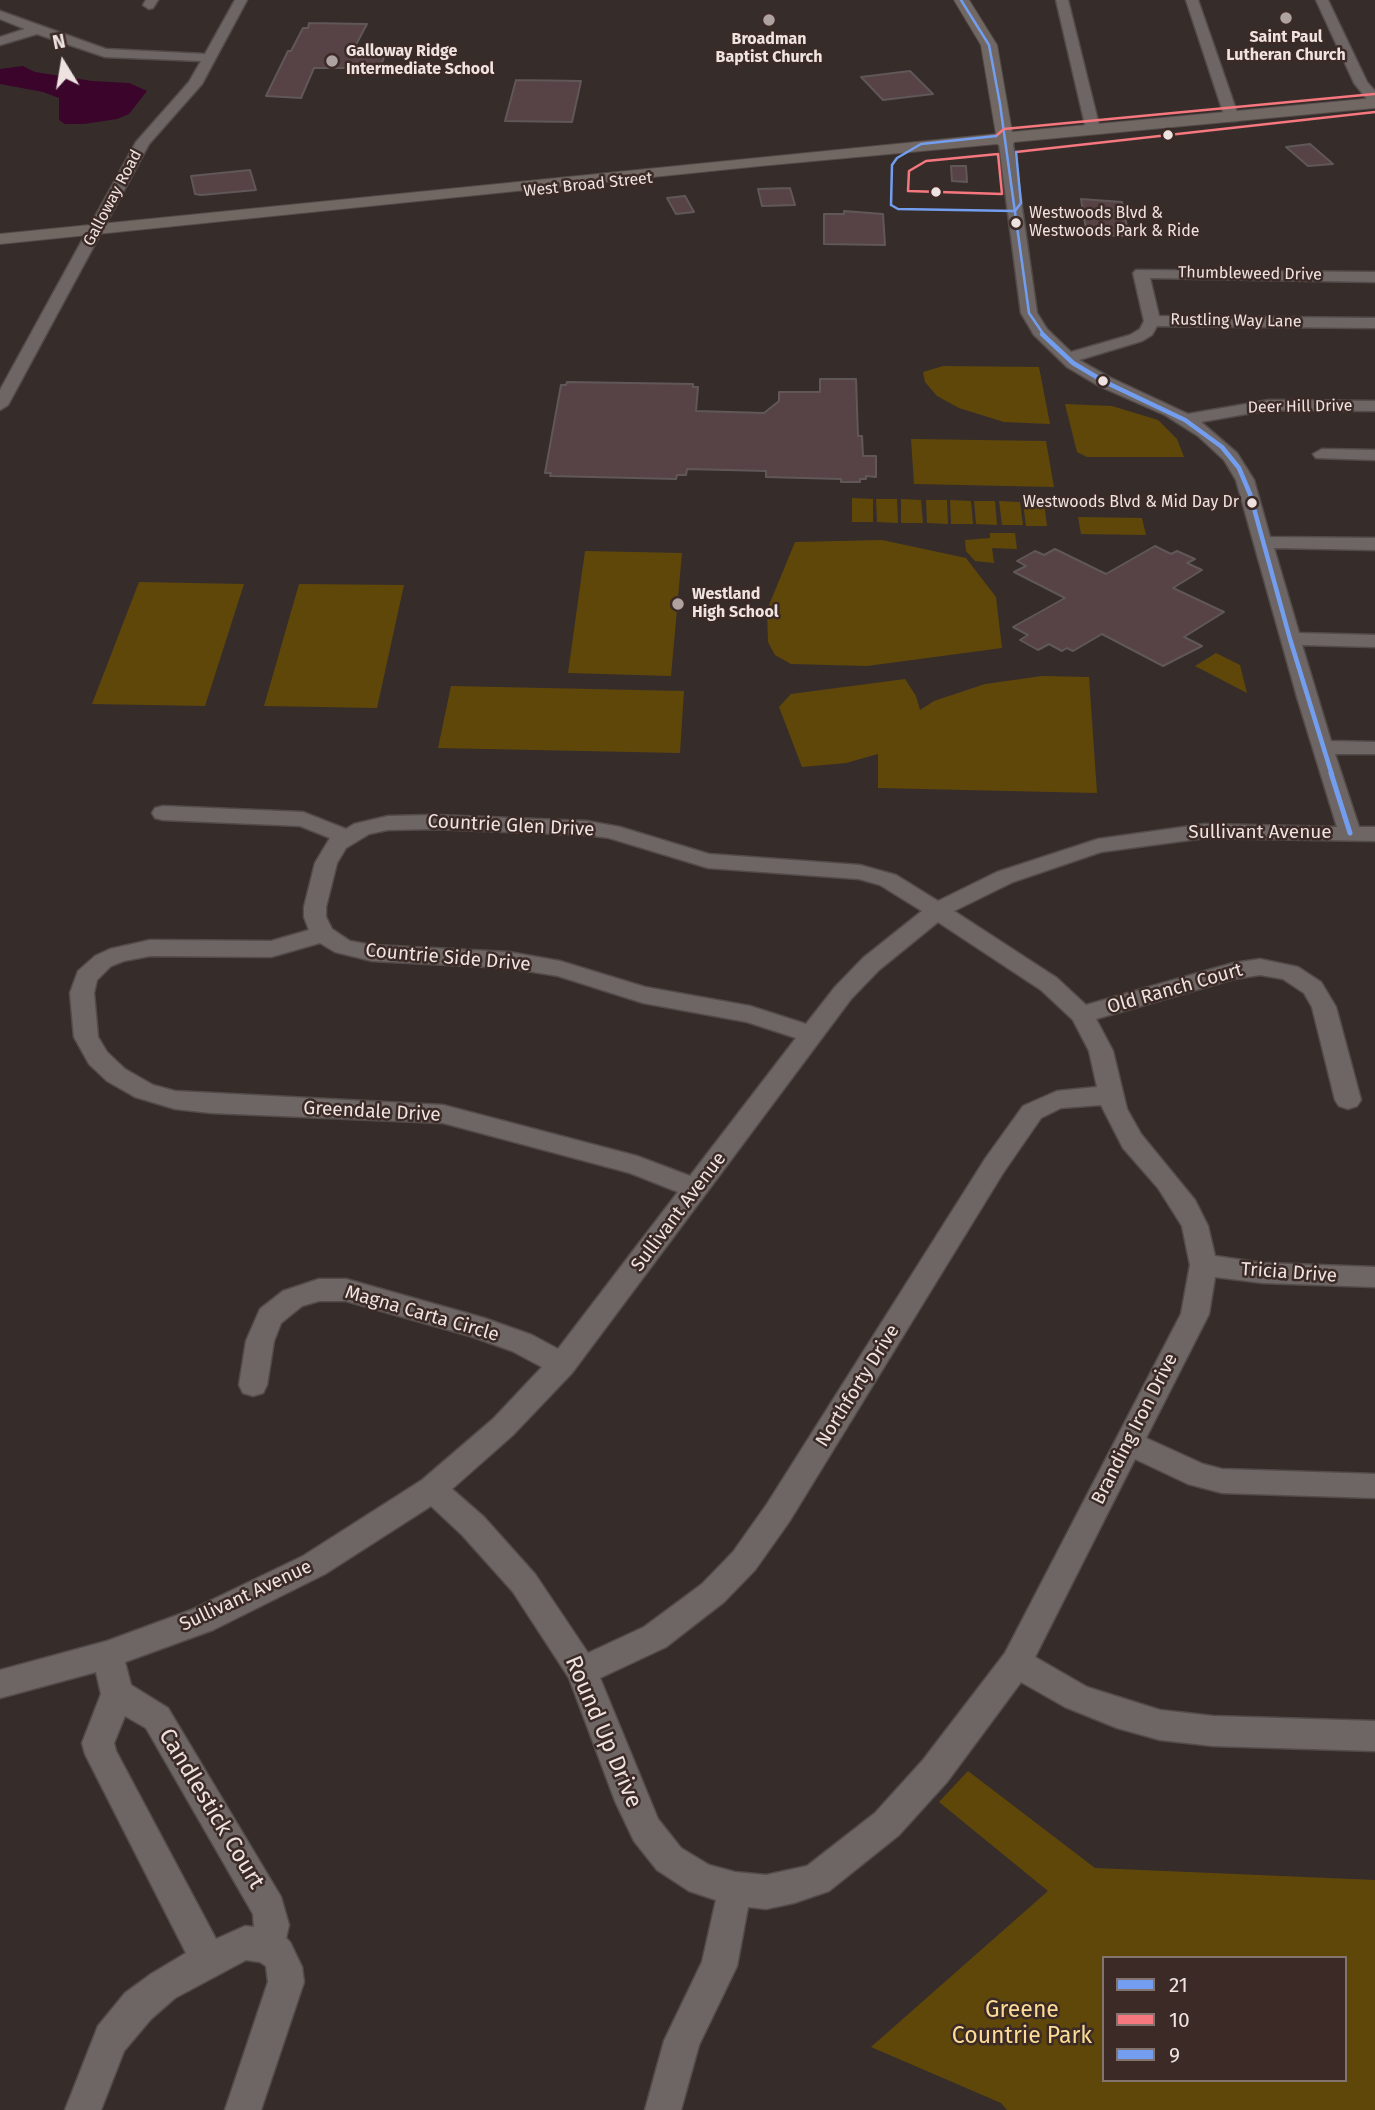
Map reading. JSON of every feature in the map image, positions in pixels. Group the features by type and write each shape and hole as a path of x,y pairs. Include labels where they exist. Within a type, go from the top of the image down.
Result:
{"main road":[{"path":"961,0 989,45 1005,141"},
{"name":"West Broad Street","path":"1005,141 1093,129 1175,124 1375,102"},
{"name":"West Broad Street","path":"0,246 95,233 1005,141 1150,130 1175,124"},
{"name":"West Broad Street","path":"0,239 95,233"}],"street":[{"name":"Galloway Road","path":"0,405 143,142 195,84 241,0"},
{"path":"1062,0 1093,129"},
{"path":"1192,0 1232,118"},
{"path":"1322,0 1361,83 1375,102"},
{"path":"0,15 76,45 105,53 209,58"},
{"path":"0,41 37,30"},
{"path":"1005,141 1029,313 1040,332 1067,358 1105,382 1185,420 1222,447 1239,468 1250,494 1290,639 1324,747 1362,833"},
{"name":"Thumbleweed Drive","path":"1152,321 1139,274 1144,272 1375,277"},
{"name":"Rustling Way Lane","path":"1067,358 1136,338 1146,332 1152,321 1375,323"},
{"name":"Deer Hill Drive","path":"1185,420 1269,405 1375,405"},
{"path":"1322,454 1375,455"},
{"path":"1262,542 1375,544"},
{"path":"1290,639 1375,641"},
{"path":"1324,747 1375,748"},
{"path":"163,813 303,819 346,837 330,853 315,907 315,917 322,933"},
{"name":"Countrie Glen Drive","path":"346,837 375,825 415,822 587,828 708,861 860,872 888,880 938,911"},
{"name":"Sullivant Avenue","path":"0,1684 107,1655 202,1620 279,1584 352,1543 432,1489 503,1427 562,1365 843,993 872,964 938,911 1005,877 1098,846 1205,831 1362,833"},
{"name":"Branding Iron Drive","path":"735,1889 766,1892 817,1879 887,1824 935,1771 1016,1663 1195,1314 1203,1265 1198,1236 1186,1207 1132,1141 1118,1117 1110,1095 1101,1051 1082,1015 1049,984 938,911"},
{"name":"Greendale Drive","path":"322,933 295,944 271,949 150,948 118,954 103,961 86,977 82,993 86,1037 98,1058 116,1075 144,1091 175,1100 211,1104 443,1114 637,1165 696,1189"},
{"name":"Countrie Side Drive","path":"322,933 342,947 372,953 509,960 560,969 643,995 750,1014 813,1035"},
{"name":"Old Ranch Court","path":"1082,1015 1233,971 1275,968 1303,979 1319,997 1348,1100"},
{"name":"Northforty Drive","path":"582,1671 655,1637 713,1593 744,1561 778,1513 994,1166 1032,1112 1057,1100 1110,1095"},
{"name":"Tricia Drive","path":"1203,1265 1263,1273 1375,1277"},
{"name":"Magna Carta Circle","path":"253,1385 260,1342 270,1317 293,1298 319,1290 346,1290 474,1326 522,1343 562,1365"},
{"path":"1128,1443 1198,1475 1222,1480 1375,1486"},
{"name":"Round Up Drive","path":"432,1489 473,1526 524,1583 582,1671 632,1801 646,1830 670,1859 701,1879 735,1889"},
{"path":"107,1655 117,1694 98,1743 101,1755 208,1960"},
{"path":"1016,1663 1076,1697 1117,1713 1160,1725 1213,1731 1375,1736"},
{"name":"Candlestick Court","path":"117,1694 157,1718 269,1909 272,1925 267,1945"},
{"path":"663,2110 682,2040 719,1966 735,1889"},
{"path":"83,2110 111,2039 138,2006 163,1986 208,1960 245,1943 267,1945 278,1954 284,1967 286,1982 243,2110"}],"green space":[{"path":"943,366 1039,367 1050,424 1004,422 959,408 937,396 925,382 923,372"},
{"path":"1065,404 1112,406 1158,420 1177,439 1184,457 1087,457 1077,452"},
{"path":"911,439 1046,441 1054,487 914,484"},
{"path":"852,498 873,499 873,522 852,522"},
{"path":"876,499 897,499 898,523 877,522"},
{"path":"901,499 921,500 923,523 901,523"},
{"path":"926,500 947,500 948,524 927,523"},
{"path":"950,500 971,501 973,524 951,524"},
{"path":"974,501 995,501 997,525 976,524"},
{"path":"999,501 1020,502 1023,525 1002,525"},
{"path":"1023,502 1044,502 1047,526 1026,526"},
{"path":"1078,517 1142,518 1146,535 1081,534"},
{"path":"990,533 1015,533 1017,549 992,548 994,563 975,561 966,551 965,540 990,538"},
{"path":"882,540 966,558 996,597 1002,648 867,666 791,664 775,655 768,642 767,610 795,542"},
{"path":"585,551 682,553 671,676 568,673"},
{"path":"139,582 244,584 205,706 92,704"},
{"path":"299,584 404,585 377,708 264,706"},
{"path":"1216,653 1240,665 1247,693 1195,666"},
{"path":"1042,676 1089,677 1097,793 878,788 878,754 846,763 802,767 779,707 791,694 905,679 916,696 920,710 934,701 985,684"},
{"path":"451,686 684,691 680,753 438,748"},
{"name":"Greene Countrie Park","path":"968,1771 1095,1868 1375,1880 1375,2110 1007,2110 1001,2103 871,2047 1048,1891 939,1802"}],"shaded area":[{"path":"23,66 35,72 92,81 129,83 147,91 129,114 117,119 65,124 59,120 59,98 43,92 0,84 0,69"}],"building":[{"name":"Galloway Ridge Intermediate School","path":"309,23 367,24 351,54 385,55 380,68 314,68 301,98 266,96 288,51 291,51 303,28 308,28"},
{"path":"910,71 933,94 883,100 861,77"},
{"path":"516,80 581,81 572,122 505,121"},
{"path":"1310,144 1333,164 1308,166 1286,147"},
{"path":"951,166 966,166 967,182 952,181"},
{"path":"250,170 256,190 195,194 191,176"},
{"path":"790,188 795,205 762,206 758,189"},
{"path":"685,196 694,212 676,214 667,198"},
{"path":"1081,199 1122,202 1129,236 1087,235"},
{"path":"844,211 883,214 885,245 824,244 824,214 844,214"},
{"path":"820,379 856,379 858,436 862,436 863,456 876,456 876,477 866,476 866,479 860,479 860,482 841,482 841,479 766,477 766,471 687,469 686,475 677,475 676,479 550,476 551,473 545,473 561,385 566,385 567,382 693,384 693,387 698,387 696,411 764,413 779,401 779,392 820,392"},
{"path":"1155,546 1171,554 1177,551 1195,559 1187,563 1202,570 1173,588 1224,612 1184,637 1202,646 1163,666 1102,634 1073,651 1067,648 1062,651 1049,644 1038,650 1020,640 1028,635 1013,627 1065,598 1014,572 1026,566 1017,561 1035,551 1044,555 1055,549 1106,574"}],"transit line":[{"name":"21","path":"961,0 989,45 1000,104 1029,313 1040,332 1073,363 1105,382 1185,420 1222,447 1239,468 1250,494 1290,639 1350,833"},
{"name":"10","path":"996,136 1004,129 1374,94"},
{"name":"10","path":"1016,152 1375,112"},
{"name":"9","path":"996,136 921,144 897,158 892,165 891,205 898,209 1015,211 1021,203 1016,152"},
{"name":"10","path":"998,154 1002,194 908,191 909,171 926,161 998,154"}],"place":[{"name":"Saint Paul Lutheran Church","path":"1286,18"},
{"name":"Broadman Baptist Church","path":"769,20"},
{"name":"Galloway Ridge Intermediate School","path":"332,61"},
{"name":"Westwoods Blvd & Westwoods Park & Ride","path":"1016,223"},
{"name":"Westwoods Blvd & Mid Day Dr","path":"1252,503"},
{"name":"Westland High School","path":"678,604"}]}
